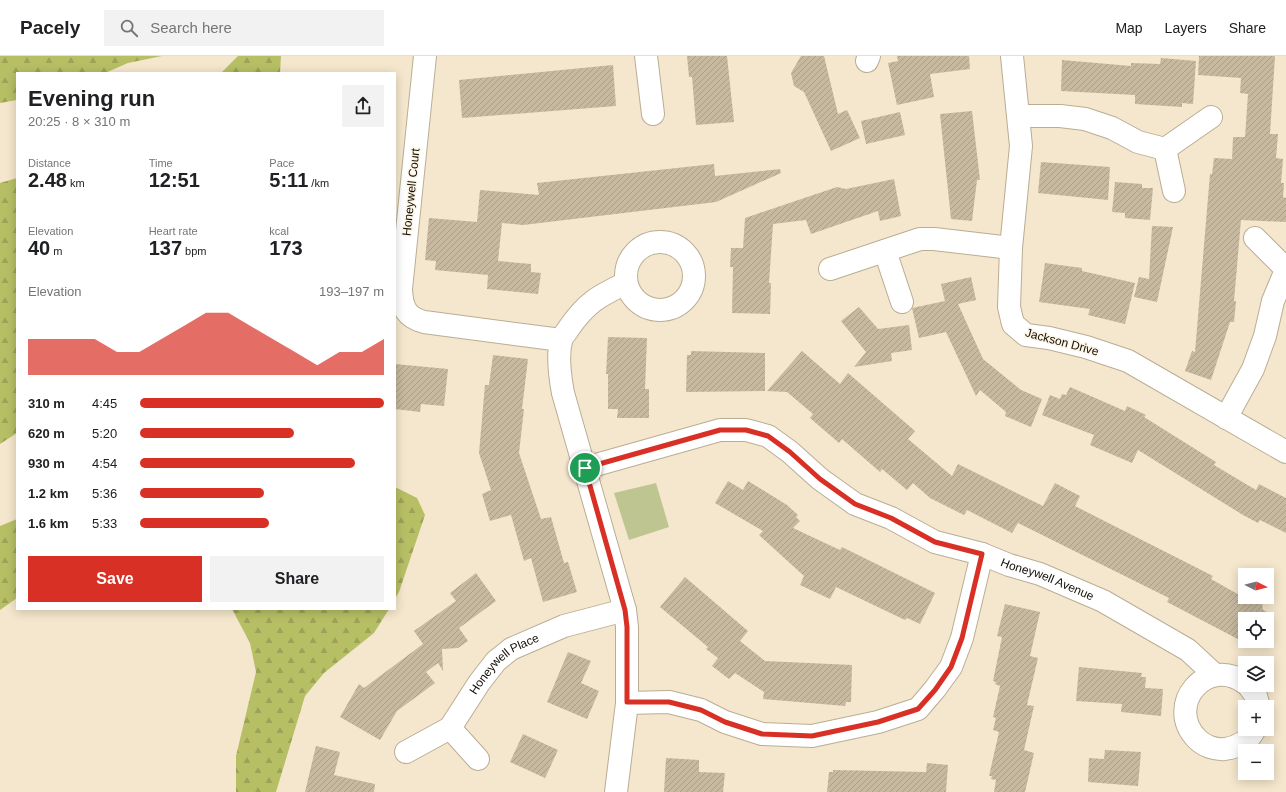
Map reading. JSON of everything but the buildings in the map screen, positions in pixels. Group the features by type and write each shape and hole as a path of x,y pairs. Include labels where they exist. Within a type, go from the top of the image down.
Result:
{"street":[{"name":"Honeywell Court","path":"425,56 401,289 402,299 407,312 410,317 424,322 561,340"},
{"path":"646,56 653,114"},
{"name":"Jackson Drive","path":"1012,56 1021,146 1011,248 1009,307 1013,324 1026,335 1049,338 1086,347 1128,361 1286,452"},
{"path":"1019,116 1060,116 1085,119 1112,128 1138,142 1165,149 1211,117"},
{"path":"1165,149 1174,192"},
{"path":"1226,418 1253,369 1265,336 1273,301 1286,269 1255,238"},
{"path":"830,269 906,243 934,239 1011,248"},
{"path":"885,251 902,302"},
{"path":"616,791 627,702 627,627 625,610 562,387 560,375 561,340 576,318 594,299 626,283"},
{"name":"Honeywell Avenue","path":"585,468 720,430 746,430 768,436 790,452 820,479 855,504 891,518 935,542 982,554 1009,565 1040,574 1103,601 1188,650 1215,675"},
{"path":"627,702 669,702 701,710 725,722 762,734 812,736 878,722 918,709 935,690 951,667 962,638 982,554"},
{"name":"Honeywell Place","path":"406,752 450,728 491,666 512,649 564,626 625,610"},
{"path":"1238,678 1227,674 1215,675 1203,679 1194,687 1187,698 1184,710 1186,722 1191,733 1200,742 1211,748 1223,749 1235,747 1246,741 1250,736"},
{"path":"450,728 478,759"}],"green space":[{"path":"0,56 162,56 128,63 107,72 16,72 16,100 0,103"},
{"path":"238,56 281,56 280,72 222,72"},
{"path":"16,178 16,434 0,444 0,183"},
{"path":"656,483 669,527 629,540 614,493"},
{"path":"396,488 417,498 425,515 396,597"},
{"path":"16,519 16,599 0,610 0,526"},
{"path":"233,610 388,610 374,633 324,673 305,696 276,792 236,792 236,756 256,672 250,643"}],"route":[{"path":"720,430 746,430 768,436 790,452 820,479 855,504 891,518 935,542 982,554 962,638 951,667 935,690 918,709 878,722 812,736 762,734 725,722 701,710 669,702 627,702 628,664 625,610 585,468 720,430"}]}
